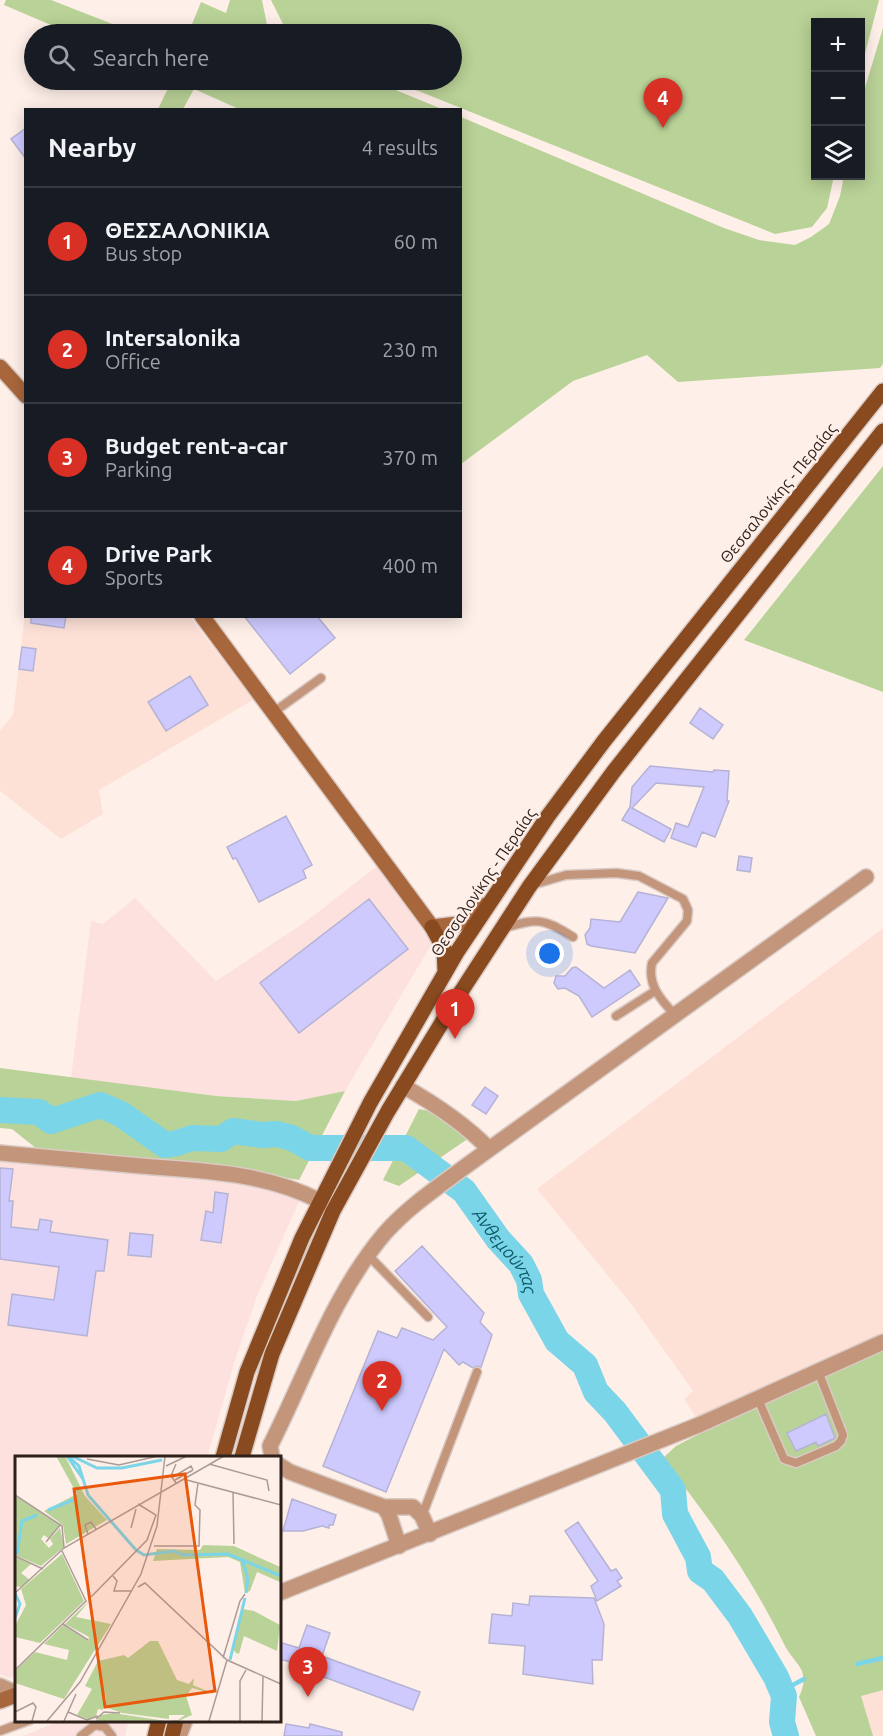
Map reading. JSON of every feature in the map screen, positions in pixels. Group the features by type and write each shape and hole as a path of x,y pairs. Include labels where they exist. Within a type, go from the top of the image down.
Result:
{"main road":[{"name":"Θεσσαλονίκης - Περαίας","path":"223,1456 255,1348 282,1282 331,1177 370,1103 445,972 548,816 604,741 883,391"},
{"path":"242,1456 259,1395 282,1328 333,1211 387,1112 501,928 614,771 883,431"},
{"path":"432,927 444,949 445,972"},
{"path":"155,1736 159,1721"},
{"path":"172,1736 176,1721"}],"street":[{"path":"0,367 24,394"},
{"path":"204,618 432,927 458,924 489,903"},
{"path":"272,1456 270,1446 341,1300 368,1255 393,1224 413,1206 489,1149 866,878"},
{"path":"403,1086 457,1120 489,1149"},
{"path":"0,1153 217,1172 274,1182 320,1201"},
{"path":"280,1593 656,1443 883,1342"},
{"path":"280,1466 290,1472 384,1507 413,1507 422,1516 430,1534"},
{"path":"384,1507 399,1546"},
{"path":"0,1686 15,1694"},
{"path":"0,1701 15,1694"},
{"path":"179,1736 184,1721"}],"lane":[{"path":"274,712 321,678"},
{"path":"529,887 566,875 616,873 639,876 683,899 688,910 687,921 652,963 652,984 655,991 675,1015"},
{"path":"501,928 536,920 549,922 573,936"},
{"path":"616,1016 655,991"},
{"path":"368,1255 428,1317"},
{"path":"758,1399 784,1459 796,1463 836,1446 843,1435 818,1371"},
{"path":"422,1516 477,1372"},
{"path":"0,1731 25,1721"},
{"path":"81,1736 94,1722 105,1727 112,1736"}],"shaded area":[{"path":"24,618 191,618 253,700 99,790 103,814 61,839 0,791 0,731 13,715"},
{"path":"377,866 432,943 345,1091 296,1101 216,1096 71,1078 91,921 103,924 135,898 216,981 304,923"},
{"path":"883,928 883,1736 871,1736 710,1438 684,1399 693,1391 632,1305 537,1189"},
{"path":"0,1161 154,1174 266,1188 300,1199 257,1296 236,1357 207,1456 15,1456 15,1675 9,1678 0,1674"},
{"path":"60,1721 129,1721 125,1736 23,1736"}],"green space":[{"path":"6,0 51,0 112,24 49,24 4,5"},
{"path":"230,0 262,0 267,24 192,24 201,2 226,13"},
{"path":"271,0 879,0 865,54 865,18 811,18 811,180 833,180 827,208 812,227 775,234 416,90 462,90 462,24 283,24"},
{"path":"883,28 883,364 880,368 678,382 647,355 573,381 462,463 462,117 724,228 759,240 795,245 811,237 829,224 840,196 843,180 865,180 865,88"},
{"path":"167,90 193,90 184,108 158,108"},
{"path":"196,90 395,90 440,108 237,108"},
{"path":"883,466 883,692 744,640"},
{"path":"0,1068 216,1096 296,1101 345,1091 299,1180 219,1166 37,1149 12,1129 0,1128"},
{"path":"419,1109 429,1111 469,1138 399,1186 383,1180"},
{"path":"883,1351 883,1690 861,1696 873,1736 816,1736 799,1697 803,1681 801,1668 786,1647 758,1595 728,1548 662,1459 676,1446 705,1431"}],"building":[{"path":"24,129 24,156 11,139"},
{"path":"31,618 66,618 64,628 31,623"},
{"path":"246,618 319,618 335,638 290,674"},
{"path":"22,647 36,649 33,671 19,669"},
{"path":"190,676 208,705 166,731 148,702"},
{"path":"700,708 723,725 713,739 690,723"},
{"path":"650,766 713,772 714,770 729,771 727,801 729,801 715,837 702,832 696,847 671,838 676,823 688,827 704,787 656,783 632,808 671,829 664,842 622,820 630,807 632,787"},
{"path":"286,816 312,865 303,870 306,878 259,902 236,858 233,859 227,847"},
{"path":"739,856 752,858 750,872 737,870"},
{"path":"638,892 668,898 635,953 587,944 585,935 590,928 591,919 620,922"},
{"path":"369,899 408,949 299,1033 260,983"},
{"path":"576,967 604,988 630,970 640,985 592,1017 579,996 565,988 558,989 554,983 556,976 565,976"},
{"path":"485,1087 498,1096 486,1114 472,1105"},
{"path":"0,1168 13,1169 9,1201 13,1201 11,1227 38,1230 40,1219 52,1221 50,1232 108,1240 104,1271 96,1271 87,1336 8,1325 12,1294 54,1300 59,1267 0,1259"},
{"path":"215,1192 228,1194 221,1243 201,1240 206,1211 213,1213"},
{"path":"130,1233 153,1235 151,1257 128,1255"},
{"path":"422,1246 484,1313 480,1322 492,1335 481,1367 473,1368 463,1362 459,1365 444,1349 386,1492 323,1466 378,1331 397,1338 402,1328 433,1340 447,1327 395,1271"},
{"path":"826,1414 835,1438 818,1446 816,1442 796,1451 787,1433"},
{"path":"292,1499 336,1515 333,1525 329,1525 329,1528 322,1526 303,1531 283,1531"},
{"path":"578,1522 611,1571 616,1569 622,1578 617,1581 621,1586 597,1601 591,1586 598,1581 565,1531"},
{"path":"530,1596 594,1598 604,1624 602,1660 592,1660 593,1684 523,1674 525,1646 489,1643 492,1614 512,1616 513,1603 529,1605"},
{"path":"307,1625 330,1633 322,1656 420,1692 413,1710 316,1674 318,1668 296,1660 295,1663 280,1659 280,1642 299,1648"},
{"path":"286,1724 309,1728 310,1724 342,1732 342,1736 284,1736"}],"waterway":[{"name":"Ανθεμούντας","path":"0,1110 39,1112 51,1121 100,1105 121,1114 165,1145 192,1138 221,1139 233,1131 262,1135 277,1134 292,1138 310,1148 406,1148 464,1191 498,1239 521,1264 529,1280 531,1294 557,1341 585,1365 596,1392 615,1412 673,1490 675,1514 698,1557 700,1571 713,1580 740,1616 776,1677 784,1696 782,1722 786,1736"},
{"path":"857,1664 883,1658"},
{"path":"784,1696 789,1687 804,1679"}],"place":[{"name":"Drive Park","path":"663,128"},
{"name":"ΘΕΣΣΑΛΟΝΙΚΙΑ","path":"455,1039"},
{"name":"Intersalonika","path":"382,1411"},
{"name":"Budget rent-a-car","path":"308,1697"}]}
